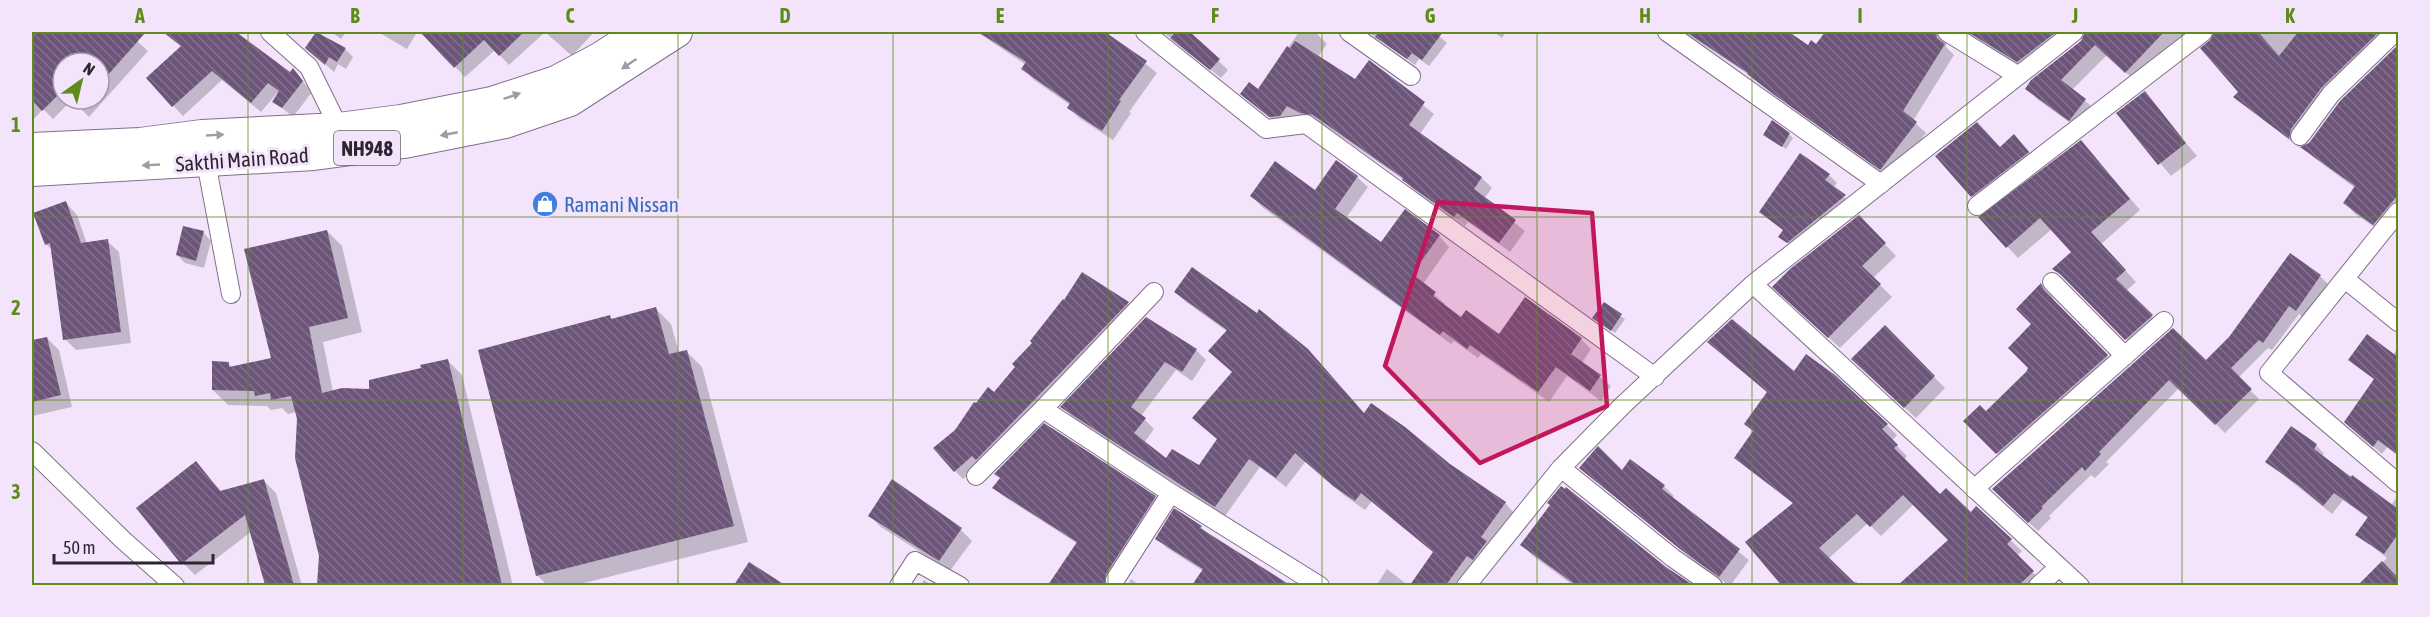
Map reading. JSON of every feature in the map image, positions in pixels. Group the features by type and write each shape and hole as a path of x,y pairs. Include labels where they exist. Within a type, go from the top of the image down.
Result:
{"highway":[{"name":"NH948","path":"32,148 140,143 202,135 339,128 401,120 492,102 555,81 601,57 640,32"},
{"name":"Sakthi Main Road","path":"32,171 314,155 404,143 505,123 570,101 677,32"}],"street":[{"path":"270,32 309,67 339,128"},
{"path":"1145,32 1266,129 1306,124 1654,376"},
{"path":"1348,32 1411,76"},
{"path":"1667,32 1881,184"},
{"path":"1947,32 2017,75"},
{"path":"1467,585 1561,468 1623,405 1753,284 2074,32"},
{"path":"1977,206 2203,32"},
{"path":"2300,136 2331,94 2395,32"},
{"path":"206,162 231,294"},
{"path":"2398,212 2269,373 2398,483"},
{"path":"2345,279 2398,322"},
{"path":"2052,282 2125,356"},
{"path":"1753,284 2080,585"},
{"path":"976,476 1154,292"},
{"path":"1974,489 2164,321"},
{"path":"1043,409 1171,493 1320,585"},
{"path":"32,451 123,540 175,585"},
{"path":"1561,468 1673,558 1713,585"},
{"path":"1115,580 1171,493"},
{"path":"899,585 915,561 960,585"},
{"path":"2038,585 2059,567"}],"highlighted area":[{"path":"1438,202 1592,213 1607,406 1480,463 1385,366"}],"building":[{"path":"32,32 146,32 111,71 111,51 51,51 51,102 42,111 32,100"},
{"path":"163,32 236,32 290,72 293,68 303,81 282,108 272,102 279,91 268,83 251,103 212,71 172,107 146,78 181,46"},
{"path":"316,32 346,48 337,62 329,57 325,65 305,48"},
{"path":"420,32 524,32 499,56 484,40 454,68"},
{"path":"978,32 1105,32 1147,61 1119,100 1121,101 1102,131 1067,108 1070,103 1021,69 1026,62"},
{"path":"1176,32 1190,32 1220,59 1210,70 1170,38"},
{"path":"1378,32 1443,32 1422,60 1412,53 1407,59 1375,37"},
{"path":"1686,32 1789,32 1808,45 1811,40 1816,44 1825,32 1936,32 1937,38 1945,44 1903,111 1917,122 1880,170 1773,94 1748,73"},
{"path":"1968,32 2056,32 2017,62"},
{"path":"2085,32 2164,32 2125,73 2095,45 2061,80 2086,99 2069,121 2025,89 2031,80 2081,41"},
{"path":"2214,32 2258,32 2279,56 2298,32 2379,32 2322,87 2291,129 2289,139 2233,97 2238,92 2200,48 2210,40"},
{"path":"1295,41 1355,79 1369,60 1425,102 1409,125 1482,177 1474,189 1516,220 1499,243 1457,213 1454,217 1313,115 1300,113 1287,106 1280,116 1269,117 1240,94 1249,82 1258,89 1287,46 1290,48"},
{"path":"2398,45 2398,195 2373,225 2343,203 2355,186 2300,147 2309,143 2340,101"},
{"path":"2145,91 2186,143 2158,165 2116,113"},
{"path":"1772,120 1790,133 1782,147 1763,135"},
{"path":"1977,122 2000,147 2014,134 2029,152 1971,197 1935,156"},
{"path":"2081,140 2130,199 2091,232 2126,270 2116,279 2153,315 2125,340 2060,274 2052,269 2071,252 2040,218 2006,248 1978,217"},
{"path":"1800,153 1830,174 1825,180 1846,195 1787,243 1778,237 1783,230 1759,212"},
{"path":"1336,160 1358,176 1335,209 1381,242 1405,209 1440,235 1412,274 1436,292 1433,296 1461,317 1466,310 1499,334 1525,297 1582,338 1571,354 1601,375 1590,391 1556,367 1538,392 1470,345 1467,349 1443,331 1440,335 1250,196 1275,161 1315,190"},
{"path":"66,201 81,243 108,239 121,332 63,340 50,243 45,245 33,213"},
{"path":"1859,215 1886,243 1862,266 1881,284 1828,338 1772,287 1790,269"},
{"path":"183,226 204,231 196,261 176,255"},
{"path":"327,230 348,318 309,327 322,393 342,388 369,389 369,380 448,359 502,585 317,585 319,556 295,458 297,419 291,396 271,400 270,393 255,396 254,391 212,390 212,361 229,362 229,367 271,358 244,249"},
{"path":"2290,253 2321,275 2296,311 2289,306 2263,343 2259,340 2231,368 2252,389 2215,425 2169,380 2099,452 2101,454 2085,471 2082,467 2028,523 1992,489 2173,328 2206,360 2229,337"},
{"path":"1192,267 1257,313 1259,309 1308,349 1364,413 1371,403 1450,464 1506,502 1481,537 1487,541 1473,560 1467,556 1446,585 1410,585 1433,552 1361,493 1355,501 1333,486 1295,453 1276,478 1249,459 1215,507 1060,407 1146,317 1197,349 1182,372 1165,362 1131,407 1146,418 1134,433 1166,458 1172,449 1199,465 1217,439 1192,418 1232,372 1208,351 1227,330 1174,292"},
{"path":"1082,272 1129,302 976,460 972,456 954,472 933,448 955,430 974,402 976,403 988,387 994,392 1015,367 1012,364 1032,343 1030,341 1064,300"},
{"path":"2041,283 2044,290 2108,355 1996,454 1963,421 1980,405 1986,411 2026,372 2028,368 2008,348 2031,324 2016,309"},
{"path":"1604,302 1622,314 1611,331 1592,318"},
{"path":"656,307 669,354 687,350 734,526 536,576 478,350 610,315 611,319"},
{"path":"1732,319 1794,371 1806,354 1835,375 1888,424 1882,429 1898,445 1894,448 1940,494 1946,488 1971,512 1976,506 2012,539 2007,544 2034,571 2019,585 1898,585 1948,540 1903,495 1870,527 1857,514 1819,548 1857,585 1781,585 1745,542 1793,503 1734,458 1753,431 1744,424 1767,392 1707,342"},
{"path":"1885,325 1935,376 1904,408 1851,359"},
{"path":"2367,334 2398,357 2398,455 2378,440 2373,447 2344,422 2374,379 2348,360"},
{"path":"47,337 61,395 32,402 32,340"},
{"path":"1044,423 1156,496 1106,574 1105,585 1048,585 1077,542 992,488 1000,478 994,474"},
{"path":"2291,426 2317,444 2314,449 2398,509 2398,534 2384,554 2355,535 2368,517 2334,493 2323,506 2265,462"},
{"path":"1598,446 1622,470 1630,459 1665,485 1662,489 1740,549 1719,577 1680,549 1579,468"},
{"path":"196,461 220,491 264,479 294,585 265,585 245,515 181,564 136,508"},
{"path":"892,479 962,528 939,561 868,516"},
{"path":"1561,486 1565,489 1566,487 1666,567 1693,585 1576,585 1520,545 1550,505 1547,503"},
{"path":"1174,508 1202,526 1200,528 1290,585 1192,585 1203,569 1155,539"},
{"path":"2382,561 2398,578 2398,585 2358,585"},
{"path":"749,562 785,585 734,585"}],"place":[{"name":"Ramani Nissan","path":"545,204"}]}
